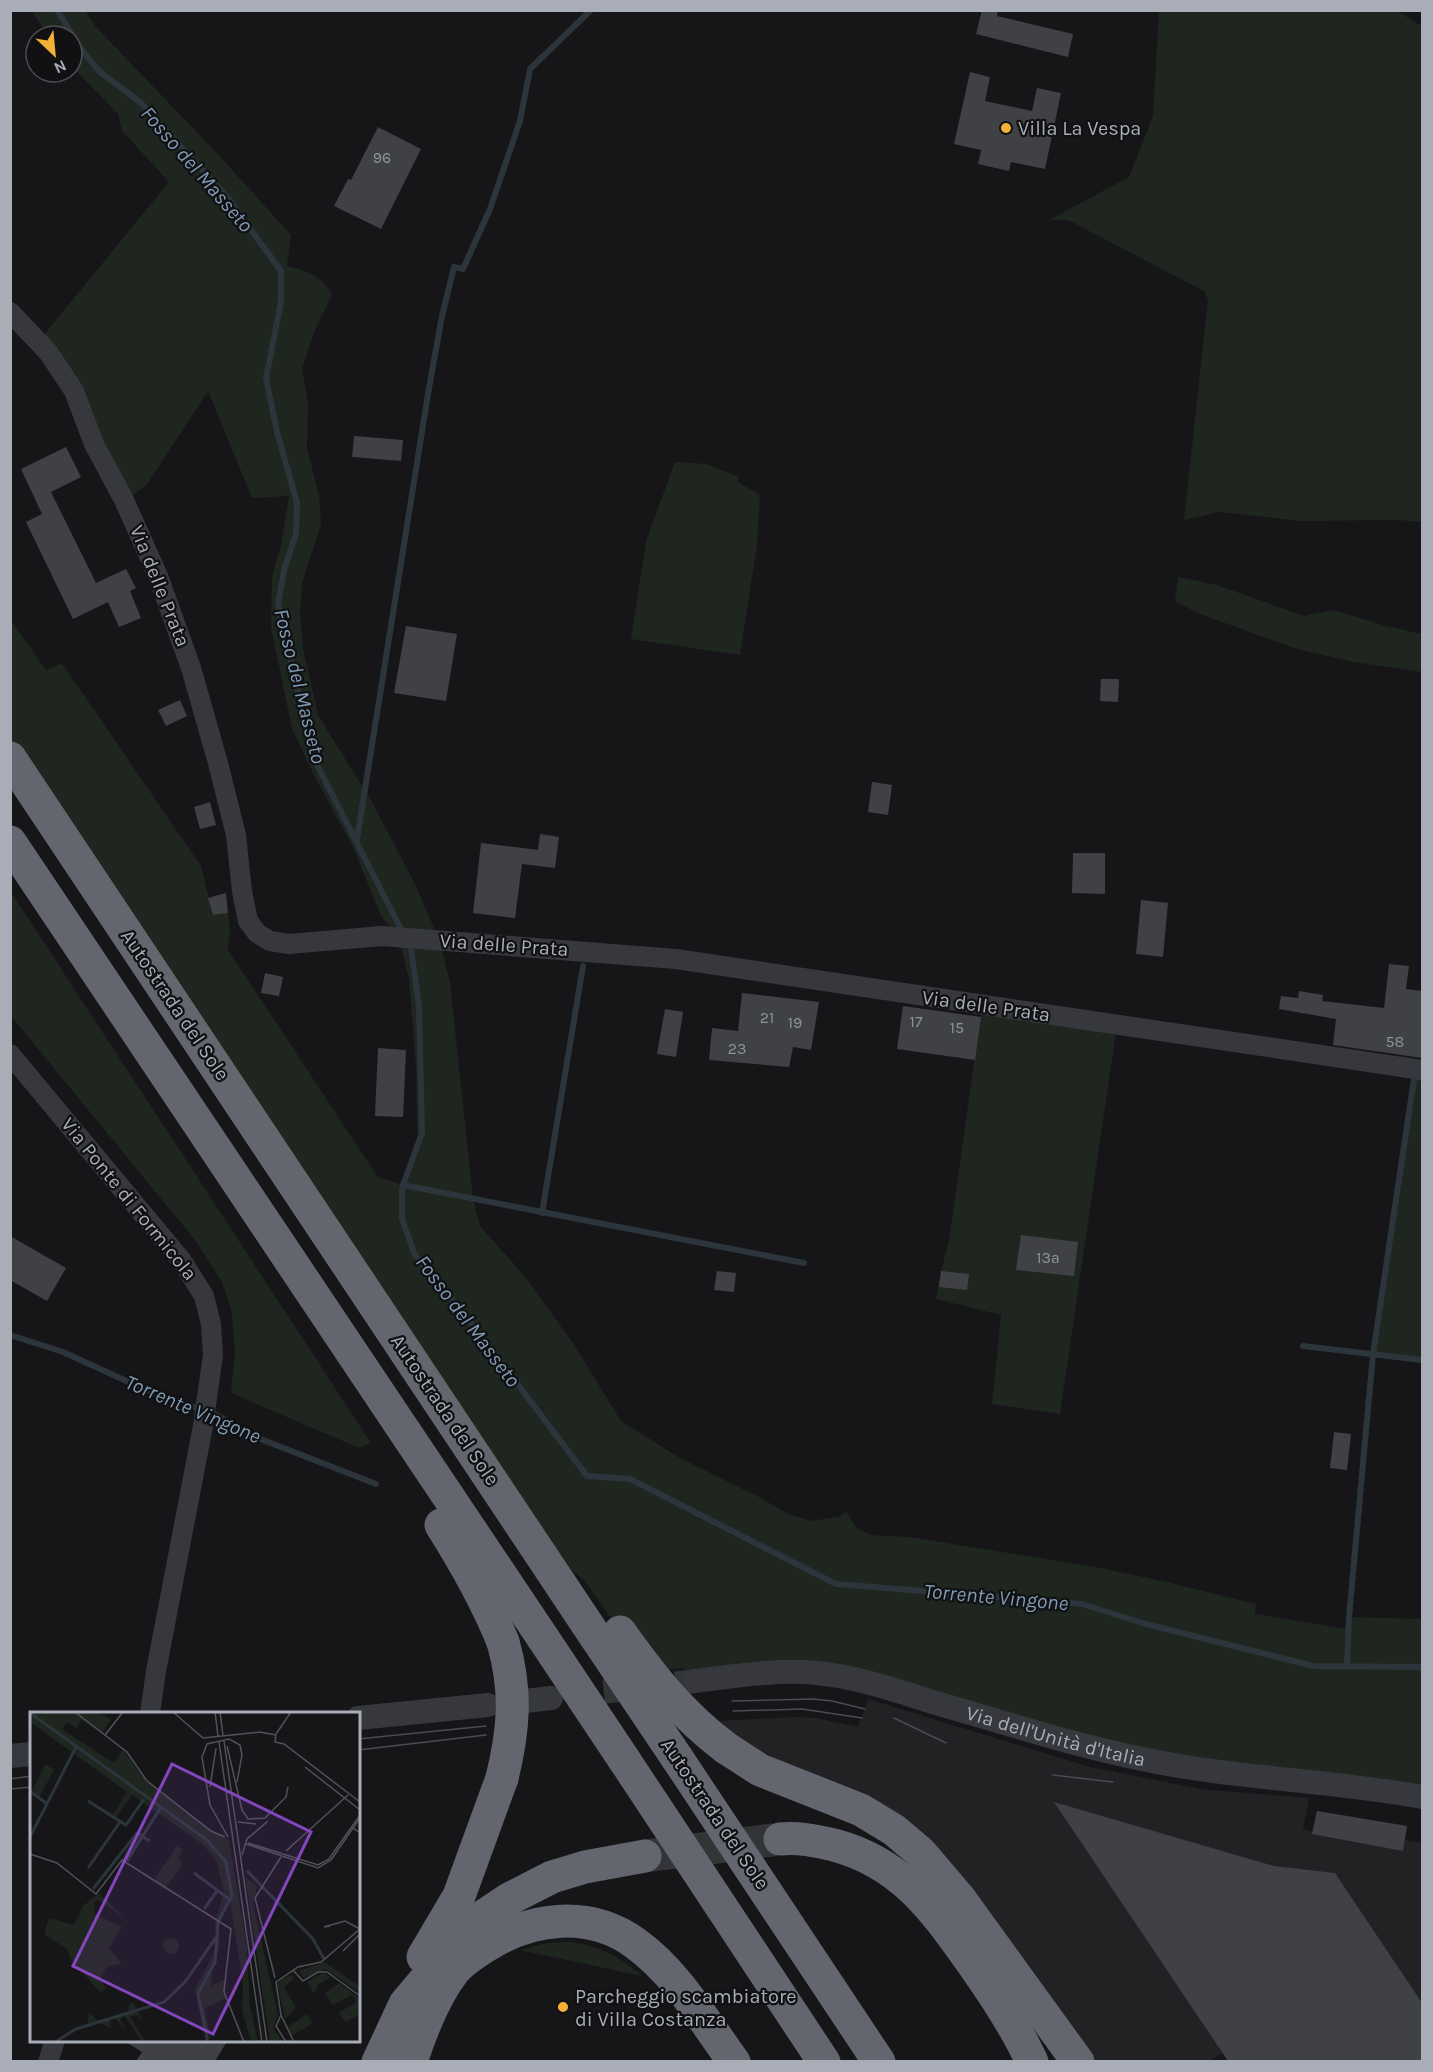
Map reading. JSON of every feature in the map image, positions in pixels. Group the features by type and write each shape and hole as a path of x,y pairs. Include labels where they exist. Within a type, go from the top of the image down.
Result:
{"highway":[{"name":"Autostrada del Sole","path":"10,758 524,1530 585,1581 608,1634 677,1758 879,2061"},
{"path":"10,842 824,2061"},
{"path":"339,1333 403,1464 476,1582 503,1642 512,1687 513,1713 502,1778 459,1896 394,2001 372,2061"},
{"path":"608,1634 653,1678 679,1708 726,1748 760,1770 861,1810 894,1830 920,1852 960,1899 1078,2061"},
{"path":"780,1839 810,1840 854,1851 879,1863 915,1890 944,1924 992,1992 1008,2016 1032,2061"},
{"path":"378,2061 405,2004 479,1919 509,1899 552,1877 585,1867 645,1856"},
{"path":"411,2061 417,2042 438,1997 454,1970 510,1932 548,1922 568,1920 605,1927 624,1936 652,1956 681,1990 734,2061"}],"street":[{"name":"Via delle Prata","path":"10,312 48,352 74,392 94,444 124,500 158,576 191,668 218,763 236,835 248,921 257,933 270,940 289,944 382,936 676,959 1422,1070"},
{"name":"Via Ponte di Formicola","path":"10,1054 175,1252 204,1296 211,1324 213,1347 209,1388 150,1712"},
{"name":"Via dell'Unità d'Italia","path":"695,1681 791,1672 831,1675 860,1680 1024,1729 1147,1760 1237,1774 1363,1786 1422,1797"},
{"path":"525,1701 551,1698"},
{"path":"360,1718 488,1705"},
{"path":"10,1756 30,1754"},
{"path":"48,2061 54,2042"}],"shaded area":[{"path":"32,11 85,11 96,27 215,151 291,235 287,266 314,275 324,283 332,295 315,330 302,369 308,404 307,448 319,496 321,525 302,583 300,611 303,648 318,715 372,802 416,886 439,940 450,982 473,1199 480,1226 523,1274 573,1343 621,1421 680,1458 790,1515 812,1521 841,1516 846,1511 856,1527 870,1535 909,1537 1101,1568 1256,1604 1255,1614 1348,1629 1349,1617 1422,1619 1422,1797 1237,1774 860,1680 695,1681 684,1668 648,1671 585,1581 524,1530 11,742 10,619 46,670 62,663 201,866 213,915 228,913 230,929 228,950 378,1177 403,1185 418,1155 416,1065 409,980 399,938 381,916 354,849 292,729 271,627 272,576 281,545 289,496 252,498 208,391 146,486 124,500 38,342 169,182 122,131 118,114 84,79 84,24 40,24"},
{"path":"1159,11 1397,11 1422,26 1422,522 1398,520 1301,521 1219,512 1184,520 1208,300 1204,291 1068,220 1049,220 1129,177 1153,116"},
{"path":"675,462 707,464 739,477 738,482 760,495 757,544 740,655 631,639 646,541"},
{"path":"1178,577 1217,585 1304,616 1333,610 1422,634 1422,672 1353,662 1294,648 1200,614 1175,601"},
{"path":"10,892 371,1443 359,1448 231,1393 235,1350 231,1309 222,1282 195,1240 11,1016"},
{"path":"982,1006 1117,1025 1060,1414 992,1404 1001,1315 936,1299 949,1241"},
{"path":"1417,1069 1422,1070 1422,1360 1373,1354"},
{"path":"868,1699 1090,1767 1200,1789 1309,1798 1303,1829 1312,1832 1317,1811 1407,1826 1405,1840 1422,1843 1422,2061 1233,2061 1226,2051 1210,2061 1096,2061 953,1867 788,1765 745,1744 718,1721 817,1718 858,1727"},
{"path":"569,1942 608,1953 626,1963 642,1976 520,1950 547,1943"}],"building":[{"path":"982,10 998,10 997,16 1073,34 1068,57 976,34"},
{"name":"Villa La Vespa","path":"970,72 990,77 985,101 1032,111 1037,88 1061,93 1045,169 1011,162 1009,171 978,164 981,150 954,144"},
{"path":"378,127 421,149 381,229 334,206 348,179 351,180"},
{"path":"354,436 403,440 401,461 352,457"},
{"path":"66,447 81,477 51,492 96,583 126,569 136,588 130,591 141,618 119,627 108,602 73,619 26,522 42,514 21,469"},
{"path":"406,626 457,634 446,701 394,693"},
{"path":"1101,679 1119,679 1118,702 1100,701"},
{"path":"180,700 187,716 166,726 158,710"},
{"path":"872,782 892,785 888,815 868,812"},
{"path":"210,802 216,825 200,829 194,807"},
{"path":"540,834 559,837 555,868 522,864 515,918 473,913 481,843 538,850"},
{"path":"1073,853 1105,853 1105,894 1072,893"},
{"path":"226,893 228,913 213,915 208,898"},
{"path":"1141,900 1168,903 1163,957 1136,954"},
{"path":"1389,964 1409,966 1406,989 1422,991 1422,1058 1333,1045 1336,1019 1279,1009 1281,996 1298,998 1299,991 1323,995 1322,1001 1384,1008"},
{"path":"265,973 283,977 279,996 261,993"},
{"path":"742,993 819,1002 811,1050 793,1047 789,1067 709,1060 712,1028 738,1031"},
{"path":"903,1006 981,1017 975,1060 897,1049"},
{"path":"665,1009 683,1012 676,1057 657,1054"},
{"path":"378,1048 406,1050 403,1117 375,1116"},
{"path":"1021,1235 1078,1242 1074,1276 1016,1270"},
{"path":"10,1236 66,1268 47,1301 10,1280"},
{"path":"717,1271 736,1273 734,1292 714,1290"},
{"path":"941,1271 969,1274 967,1290 939,1287"},
{"path":"1334,1432 1351,1434 1347,1470 1330,1468"},
{"path":"1054,1802 1274,1866 1335,1873 1422,2003 1422,2061 1228,2061"},
{"path":"1317,1811 1407,1826 1403,1851 1312,1834"},
{"path":"126,2042 227,2042 215,2061 136,2061 142,2052"}],"waterway":[{"name":"Fosso del Masseto","path":"57,10 81,49 99,71 141,103 228,198 281,271 281,302 266,378 277,432 297,503 296,534 284,570 278,604 313,757 403,933"},
{"path":"357,839 428,394 442,316 454,267 463,269 490,209 520,121 530,69 591,10"},
{"name":"Torrente Vingone","path":"408,942 411,948 419,1007 422,1133 402,1188 402,1219 415,1255 482,1337 587,1476 630,1479 836,1584 1082,1604 1146,1624 1313,1666 1422,1667"},
{"path":"542,1213 583,966"},
{"path":"1347,1666 1349,1617 1373,1354 1414,1079"},
{"path":"403,1185 804,1263"},
{"name":"Torrente Vingone","path":"10,1335 63,1352 157,1395 215,1414 250,1435 376,1484"},
{"path":"1303,1346 1422,1360"}],"tunnel":[{"path":"568,1696 695,1681"},
{"path":"645,1856 780,1839"}],"tram line":[{"path":"732,1701 813,1699 865,1709"},
{"path":"733,1711 802,1709 862,1718"},
{"path":"894,1718 946,1743"},
{"path":"360,1739 486,1726"},
{"path":"360,1750 486,1735"},
{"path":"1053,1775 1113,1782"},
{"path":"10,1779 30,1776"},
{"path":"10,1789 30,1787"}],"place":[{"name":"Villa La Vespa","path":"1006,128"},
{"name":"Parcheggio scambiatore di Villa Costanza","path":"563,2007"}]}
